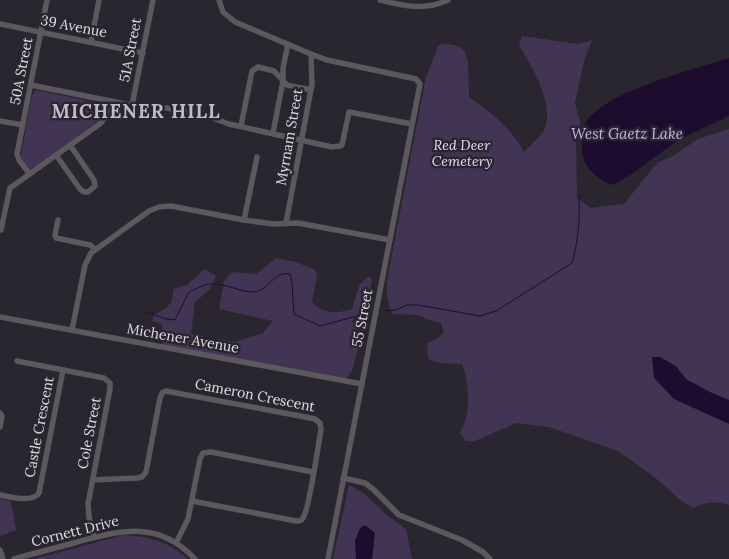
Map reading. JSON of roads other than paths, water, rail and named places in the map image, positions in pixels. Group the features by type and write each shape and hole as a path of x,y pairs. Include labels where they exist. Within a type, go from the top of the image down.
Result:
{"street":[{"name":"50A Street","path":"29,173 18,154 47,0"},
{"path":"91,42 99,0"},
{"name":"51A Street","path":"132,105 153,0"},
{"path":"219,0 220,7 226,15 240,25 310,54"},
{"path":"380,0 417,7 438,4 448,0"},
{"name":"39 Avenue","path":"0,24 143,53"},
{"path":"273,133 288,44"},
{"name":"55 Street","path":"310,54 327,60 416,79 419,82 328,559"},
{"name":"Myrnam Street","path":"286,223 311,90 310,54"},
{"path":"241,126 252,71 258,67 277,73 288,85 311,90"},
{"path":"31,85 140,107 166,108 202,114 241,126 332,147 341,146 349,112 412,124"},
{"path":"1,230 9,191 12,186 103,120 108,113 111,101"},
{"path":"0,120 23,125"},
{"path":"56,155 80,189 88,192 95,186 94,180 70,145"},
{"path":"244,220 257,157"},
{"path":"72,330 86,262 95,249 154,208 171,206 269,224 301,224 390,240"},
{"path":"58,220 56,238 91,246 95,249"},
{"name":"Michener Avenue","path":"0,317 362,384"},
{"name":"Castle Crescent","path":"0,496 30,498 38,494 62,370 17,362"},
{"name":"Cole Street","path":"62,370 104,378 110,383 88,508 94,538"},
{"name":"Cameron Crescent","path":"93,480 137,478 143,476 146,472 160,398 164,392 169,391 317,420 320,423 322,429 304,516 300,520 192,501"},
{"path":"0,413 2,416 0,427"},
{"path":"176,543 186,524 200,459 206,452 313,472"},
{"path":"344,478 360,481 370,486 399,515 462,540 490,559"},
{"name":"Cornett Drive","path":"14,559 116,532 138,531 162,536 176,543 195,559"},
{"path":"0,550 3,559"}],"water":[{"name":"West Gaetz Lake","path":"729,58 729,116 678,140 632,174 612,185 601,180 592,172 583,156 582,133 585,124 595,112 629,92 651,83"},
{"path":"652,357 660,357 676,366 686,379 729,400 729,424 674,399 654,378"},
{"path":"365,525 375,533 372,559 356,559 355,541 360,528"}],"waterway":[{"path":"385,311 396,310 407,305 418,305 480,316 496,311 572,263 578,231 579,197 582,195"},
{"path":"146,312 175,320 189,292 200,287 216,284 253,292 263,288 279,275 290,274 294,314 320,326 368,313"}],"district":[{"name":"MICHENER HILL","path":"136,111"}],"park label":[{"name":"Red Deer Cemetery","path":"462,154"}]}
